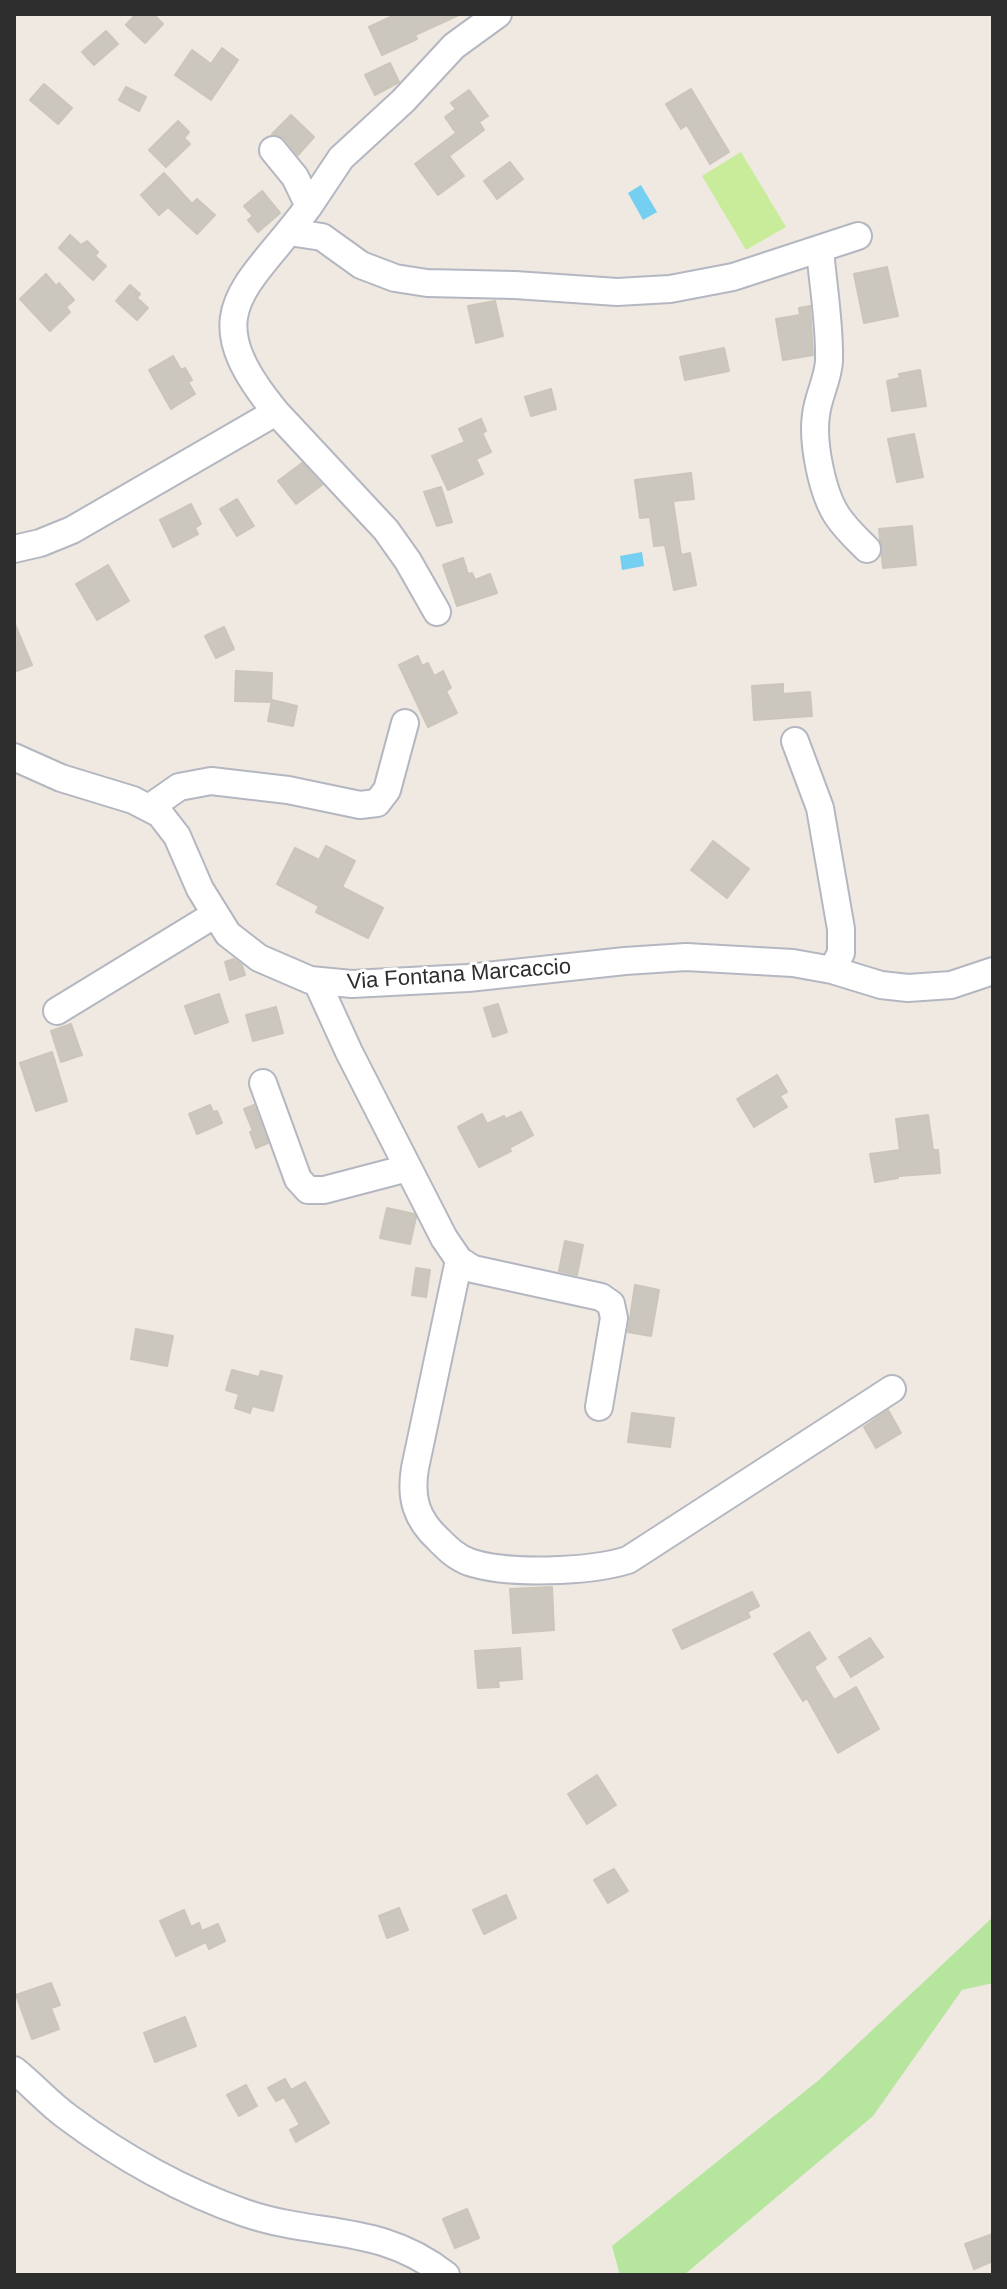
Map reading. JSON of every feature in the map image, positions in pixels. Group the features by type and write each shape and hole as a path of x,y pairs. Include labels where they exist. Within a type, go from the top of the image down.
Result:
{"street":[{"path":"437,612 386,530 276,412 247,374 238,355 233,324 243,289 309,206 330,171 403,101 454,46 498,14"},
{"path":"273,150 295,177 309,206"},
{"path":"289,232 322,237 361,265 395,278 427,283 617,292 657,291 714,281 764,269 858,236"},
{"path":"820,249 829,356 827,378 816,413 815,438 833,510 867,549"},
{"path":"14,549 72,530 276,412"},
{"path":"149,808 179,787 211,781 288,790 360,805 377,803 387,790 405,723"},
{"path":"795,741 820,808 841,929 841,953 832,970"},
{"name":"Via Fontana Marcaccio","path":"14,757 61,778 114,793 149,808 163,818 177,836 214,915 232,939 289,973 317,982 361,984 468,978 686,957 772,961 832,970 886,986 923,989 962,983 993,971"},
{"path":"57,1011 214,915"},
{"path":"317,982 408,1168 444,1238 459,1260 479,1271 608,1301 614,1309 599,1407"},
{"path":"263,1083 298,1179 308,1190 324,1190 408,1168"},
{"path":"459,1260 415,1468 413,1492 417,1513 429,1531 457,1556 475,1564 565,1570 593,1569 628,1560 892,1389"},
{"path":"14,2070 63,2114 89,2132 156,2172 213,2200 260,2217 389,2242 419,2256 446,2275"}],"green space":[{"path":"741,152 786,227 746,250 702,176"},
{"path":"993,1917 993,1983 962,1990 873,2116 684,2275 620,2275 612,2246 819,2080"}],"water":[{"path":"641,185 657,212 643,220 628,193"},
{"path":"642,552 644,566 622,570 620,556"}],"building":[{"path":"136,14 153,14 163,24 145,43 126,25"},
{"path":"397,14 461,14 415,35 417,39 382,55 369,27"},
{"path":"106,31 118,44 94,65 82,52"},
{"path":"222,48 238,60 211,100 175,75 192,50 211,64"},
{"path":"390,63 399,82 375,95 365,75"},
{"path":"44,84 72,108 58,124 30,100"},
{"path":"126,87 146,97 139,111 119,100"},
{"path":"691,89 729,152 710,164 687,125 681,129 666,104"},
{"path":"469,90 488,116 479,122 484,130 449,156 464,176 438,195 415,164 456,133 445,117 456,109 451,103"},
{"path":"291,115 314,137 298,155 285,139 272,134"},
{"path":"178,121 189,132 184,138 190,144 166,167 149,150"},
{"path":"510,162 523,179 497,199 484,181"},
{"path":"164,173 192,204 197,199 215,215 197,234 168,207 159,215 141,195"},
{"path":"262,191 280,213 258,232 248,220 253,216 244,206"},
{"path":"70,235 81,245 87,241 98,252 95,256 106,266 93,280 59,248"},
{"path":"887,267 898,316 864,323 854,274"},
{"path":"46,274 74,300 66,307 70,312 50,331 20,299"},
{"path":"130,285 140,294 137,298 148,308 137,320 116,301"},
{"path":"495,301 503,336 476,343 468,306"},
{"path":"810,306 813,355 783,360 776,319 800,315 799,308"},
{"path":"724,348 729,371 685,380 680,357"},
{"path":"173,356 181,370 185,368 192,380 188,382 195,394 171,409 149,370"},
{"path":"920,370 926,406 892,411 887,381 900,378 899,374"},
{"path":"551,389 556,409 531,416 525,397"},
{"path":"481,419 486,431 482,433 491,452 476,459 483,474 448,490 432,456 465,442 459,429"},
{"path":"914,434 923,477 897,482 888,439"},
{"path":"302,463 322,485 296,504 278,481"},
{"path":"691,473 694,499 673,501 681,555 690,553 696,585 674,590 665,545 654,546 650,517 640,518 635,480"},
{"path":"441,487 452,522 437,526 424,492"},
{"path":"237,499 254,526 237,536 220,509"},
{"path":"191,504 201,524 195,528 198,534 173,547 160,520"},
{"path":"912,526 916,565 883,568 879,529"},
{"path":"463,558 468,574 472,573 475,580 490,574 497,593 457,606 443,565"},
{"path":"108,565 129,601 97,620 76,584"},
{"path":"14,622 32,665 14,672"},
{"path":"224,627 234,649 216,658 205,636"},
{"path":"418,656 422,666 428,663 434,676 443,671 451,688 446,691 457,713 428,727 399,665"},
{"path":"236,671 272,673 271,702 235,701"},
{"path":"783,684 783,694 810,692 812,716 754,720 752,686"},
{"path":"272,700 297,706 293,726 268,721"},
{"path":"713,841 749,869 727,898 691,870"},
{"path":"326,846 355,861 342,887 383,908 368,938 316,912 319,906 277,884 295,848 319,860"},
{"path":"234,959 242,965 245,975 230,980 225,962"},
{"path":"219,994 228,1022 195,1034 185,1006"},
{"path":"498,1004 507,1032 493,1037 484,1008"},
{"path":"276,1007 283,1033 253,1041 246,1015"},
{"path":"71,1024 82,1055 61,1062 51,1031"},
{"path":"52,1052 67,1101 36,1111 20,1063"},
{"path":"777,1075 787,1092 780,1096 787,1107 754,1127 737,1099"},
{"path":"210,1105 213,1112 217,1111 222,1123 197,1134 189,1114"},
{"path":"254,1105 268,1143 256,1148 244,1109"},
{"path":"521,1112 533,1135 509,1148 511,1151 479,1167 458,1127 482,1114 487,1124"},
{"path":"928,1115 933,1150 938,1150 940,1173 898,1176 875,1182 870,1154 900,1150 896,1119"},
{"path":"387,1208 416,1217 410,1244 380,1238"},
{"path":"565,1241 583,1245 577,1275 559,1271"},
{"path":"416,1268 430,1270 426,1297 412,1295"},
{"path":"635,1285 659,1290 651,1336 628,1332"},
{"path":"136,1329 173,1336 167,1366 131,1359"},
{"path":"232,1370 259,1377 261,1371 282,1376 273,1411 252,1406 250,1413 235,1408 239,1394 226,1390"},
{"path":"888,1410 901,1433 876,1448 864,1427"},
{"path":"632,1413 674,1418 670,1447 628,1442"},
{"path":"552,1587 554,1630 513,1633 510,1589"},
{"path":"752,1592 759,1606 747,1612 750,1617 682,1649 673,1630"},
{"path":"809,1632 826,1659 814,1667 834,1700 856,1687 879,1729 838,1753 807,1698 803,1701 774,1654"},
{"path":"870,1638 883,1657 851,1677 839,1657"},
{"path":"520,1648 522,1679 498,1681 499,1687 478,1688 475,1651"},
{"path":"597,1775 616,1805 587,1824 568,1794"},
{"path":"614,1869 628,1891 608,1903 594,1880"},
{"path":"506,1895 516,1918 484,1934 473,1910"},
{"path":"399,1908 408,1930 387,1938 379,1916"},
{"path":"184,1910 191,1927 199,1923 202,1931 218,1924 225,1941 209,1949 206,1942 176,1956 160,1921"},
{"path":"51,1983 60,2005 51,2008 59,2029 32,2039 16,1995"},
{"path":"185,2017 196,2046 155,2062 144,2033"},
{"path":"285,2079 291,2090 305,2082 329,2123 296,2142 290,2130 300,2125 284,2097 276,2101 268,2088"},
{"path":"246,2085 257,2106 239,2116 227,2095"},
{"path":"467,2209 479,2238 455,2248 443,2219"},
{"path":"993,2234 993,2261 974,2269 965,2244"}]}
